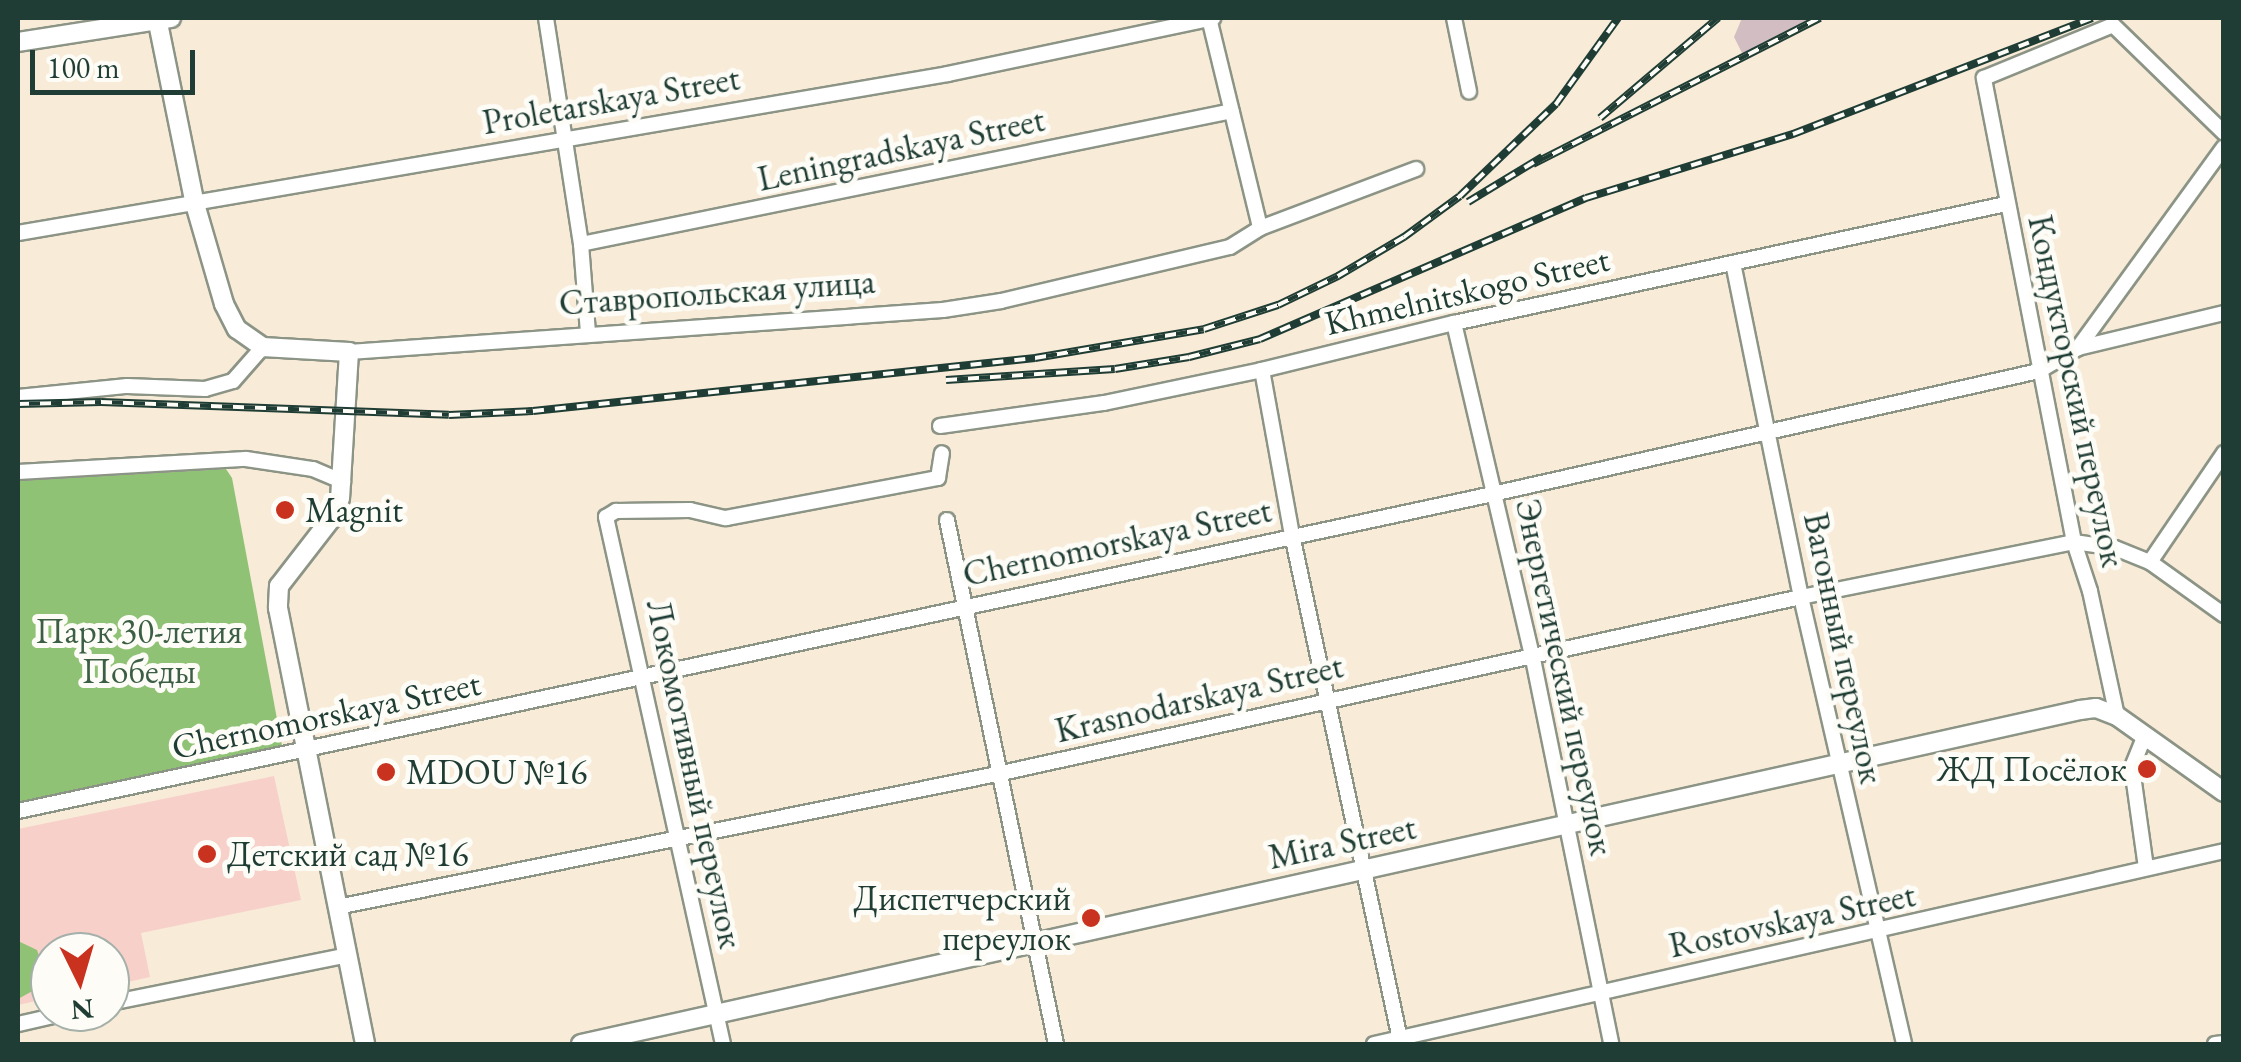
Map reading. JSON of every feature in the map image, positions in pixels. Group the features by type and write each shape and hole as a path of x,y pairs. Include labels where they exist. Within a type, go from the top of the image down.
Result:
{"street":[{"path":"18,42 161,18 195,204 224,304 237,329 263,347 232,381 205,390 127,386 18,397"},
{"path":"546,18 581,244 588,332"},
{"path":"1210,18 1260,228"},
{"name":"Proletarskaya Street","path":"18,233 948,74 1210,18"},
{"path":"1454,18 1469,91"},
{"name":"Кондукторский переулок","path":"2117,716 2090,591 2074,542 1984,78 2113,25 2224,133"},
{"name":"Leningradskaya Street","path":"581,244 1232,112"},
{"path":"2078,348 2224,146"},
{"name":"Ставропольская улица","path":"263,347 349,352 966,307 1133,273 1230,247 1260,228 1416,170"},
{"name":"Khmelnitskogo Street","path":"940,426 1104,403 1262,370 1454,322 2006,204"},
{"name":"Вагонный переулок","path":"1733,263 1837,763 1904,1044"},
{"name":"Chernomorskaya Street","path":"18,811 1497,493 2039,371 2078,348 2224,313"},
{"name":"Энергетический переулок","path":"1454,322 1497,493 1611,1044"},
{"path":"349,352 344,482 331,518 279,586 281,634 364,1044"},
{"path":"1262,370 1292,535 1400,1042"},
{"name":"Локомотивный переулок","path":"723,1044 606,517 616,510 690,510 726,518 938,478 942,453"},
{"path":"2150,562 2224,454"},
{"path":"18,472 246,459 313,469 344,482"},
{"path":"947,520 1056,1044"},
{"path":"2074,542 2115,548 2150,562 2224,615"},
{"name":"Krasnodarskaya Street","path":"337,907 997,774 1326,699 1533,659 1801,596 2074,542"},
{"name":"Mira Street","path":"580,1044 2080,710 2096,708 2117,716"},
{"path":"2117,716 2224,792"},
{"path":"2145,735 2132,768 2146,868"},
{"name":"Rostovskaya Street","path":"1374,1044 1400,1042 1600,992 1876,933 2224,851"},
{"path":"130,999 346,956"},
{"path":"2214,1044 2224,1043"}],"shaded area":[{"path":"1742,18 1815,18 1743,55 1734,37"},
{"path":"274,776 301,900 141,933 150,977 130,982 130,932 30,932 30,1002 18,1005 18,829"}],"green space":[{"name":"Парк 30-летия Победы","path":"226,469 232,478 283,751 18,805 18,481"},
{"path":"18,941 30,947 30,992 18,999"}],"railway":[{"path":"18,404 101,402 449,415 533,411 1035,358 1204,329 1278,305 1338,276 1404,237 1460,196 1556,104 1618,18"},
{"path":"1600,118 1718,18"},
{"path":"1533,164 1820,18"},
{"path":"946,380 1115,369 1189,357 1260,339 1586,198 1793,134 2092,18"},
{"path":"1468,202 1542,157"}],"place":[{"name":"Magnit","path":"285,510"},
{"name":"ЖД Посёлок","path":"2147,769"},
{"name":"MDOU №16","path":"386,772"},
{"name":"Детский сад №16","path":"207,854"},
{"name":"Диспетчерский переулок","path":"1091,918"}]}
